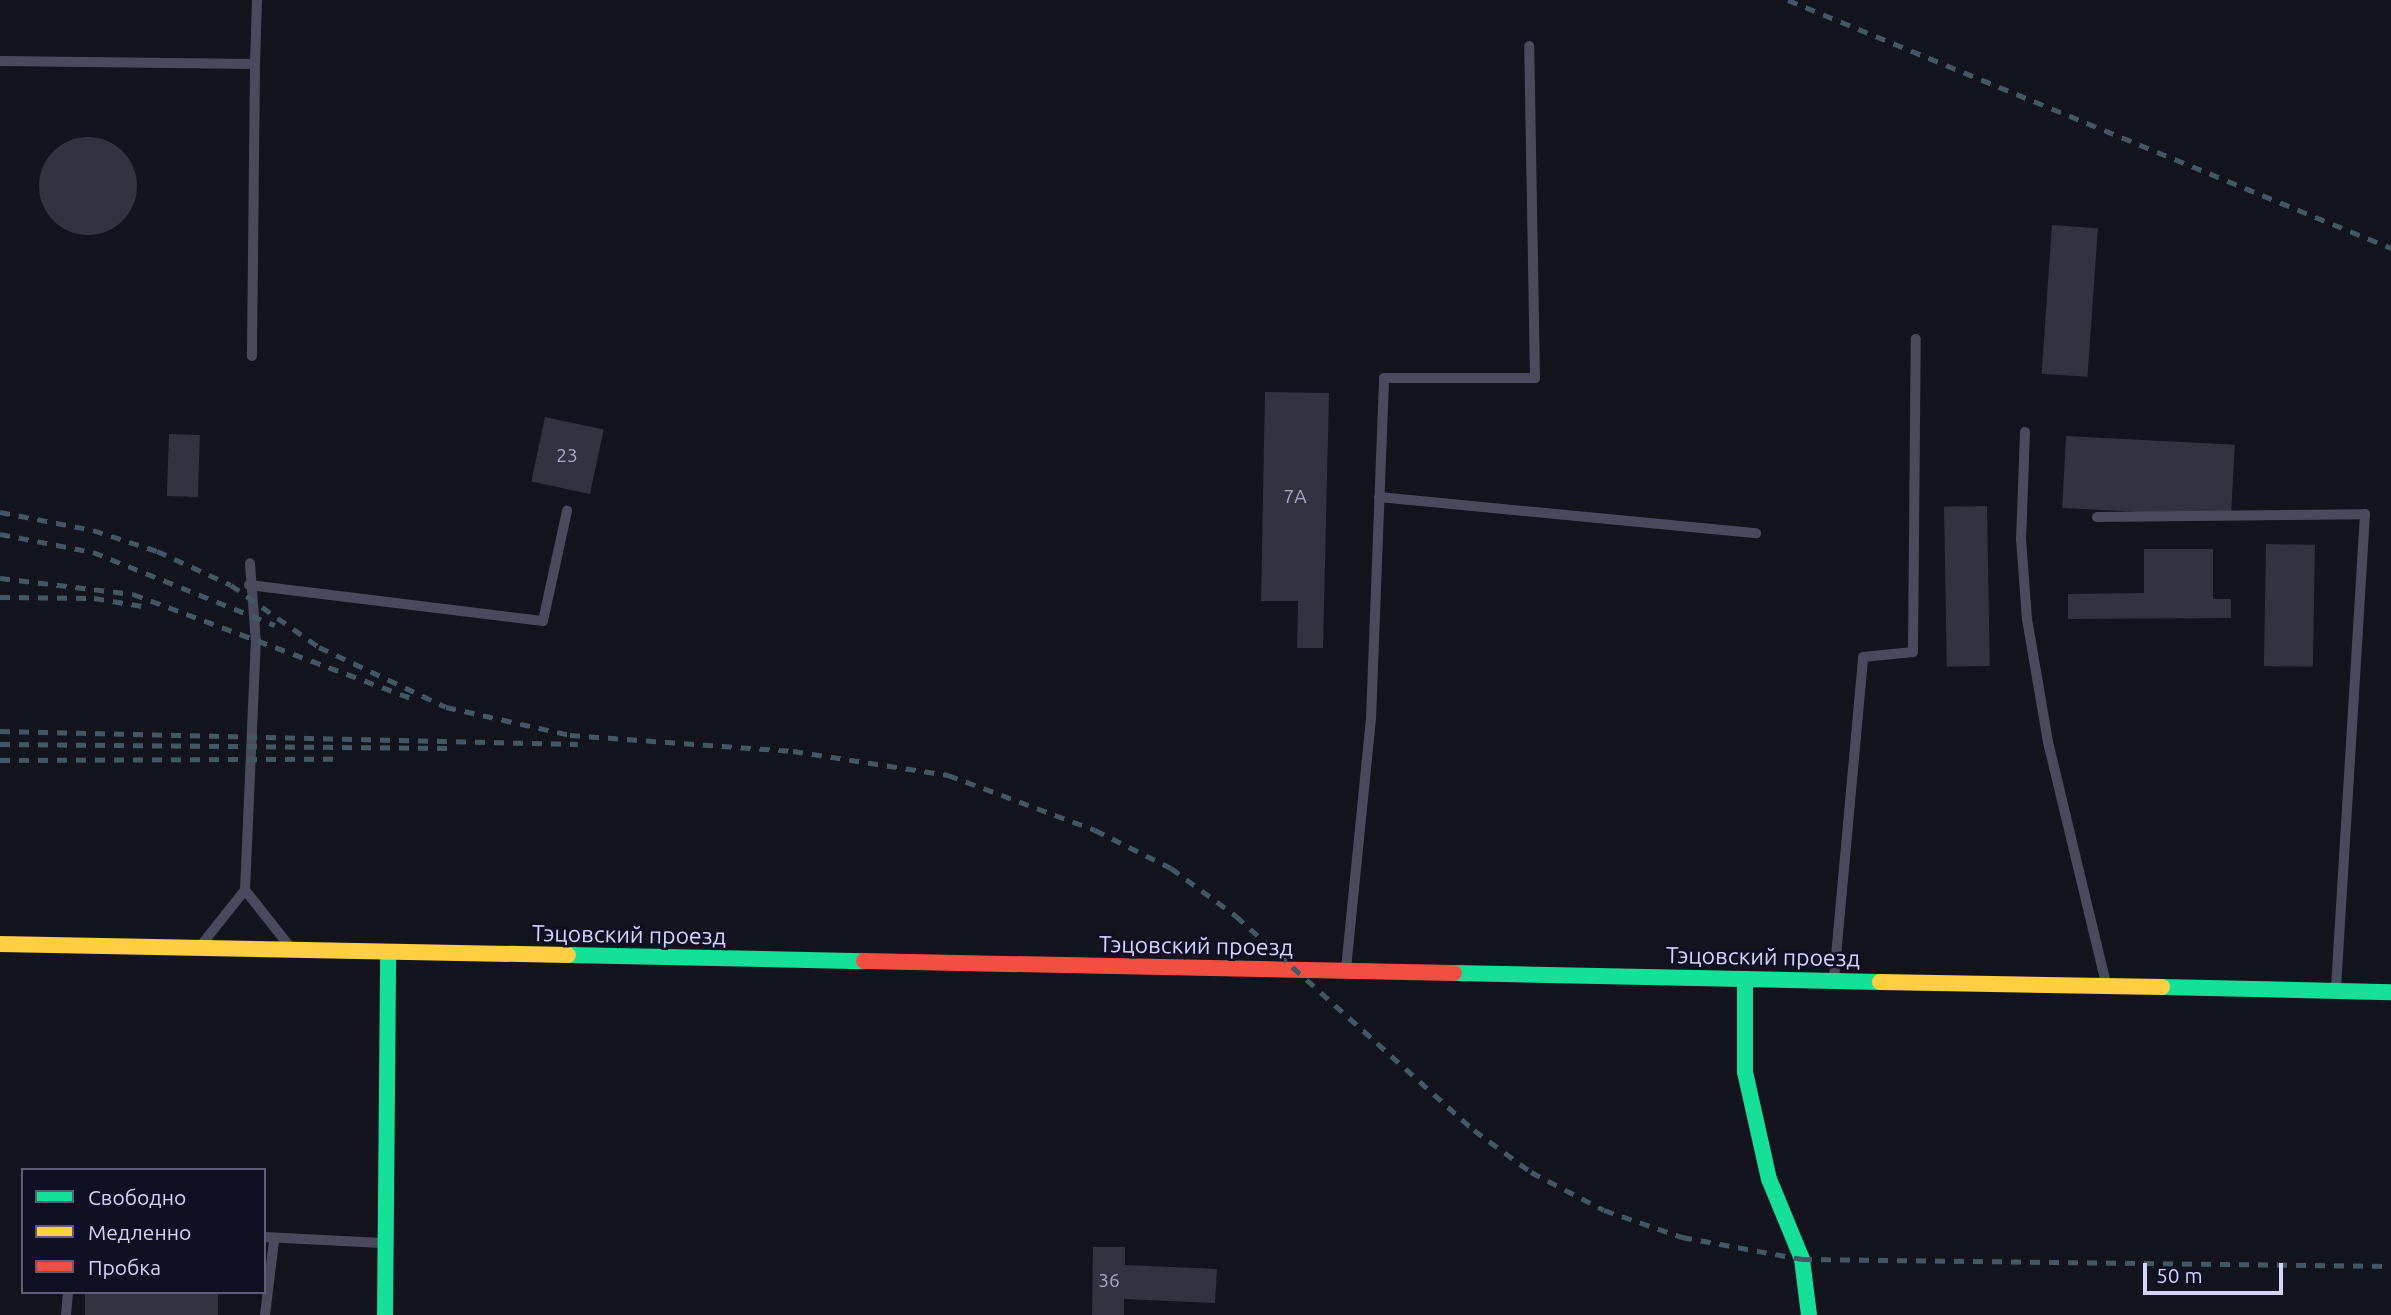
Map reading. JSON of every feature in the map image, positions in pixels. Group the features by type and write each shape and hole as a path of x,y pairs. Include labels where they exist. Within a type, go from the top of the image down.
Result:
{"street":[{"name":"Тэцовский проезд","path":"0,944 2391,992"},
{"path":"385,1315 388,953"},
{"path":"1745,979 1745,1072 1769,1179 1802,1259 1809,1315"}],"lane":[{"path":"252,356 257,0"},
{"path":"1346,972 1371,719 1384,378 1535,377 1529,46"},
{"path":"0,61 255,64"},
{"path":"1833,981 1863,657 1913,652 1916,339"},
{"path":"2025,432 2021,539 2027,619 2048,742 2106,986"},
{"path":"1379,497 1756,533"},
{"path":"249,585 543,621 567,511"},
{"path":"2096,517 2365,514 2336,991"},
{"path":"198,949 245,890 257,603 249,585 250,563"},
{"path":"245,890 293,951"},
{"path":"265,1315 269,1239 384,1243"},
{"path":"66,1315 68,1294"}],"building":[{"path":"88,137 107,141 122,152 133,167 137,186 133,205 122,220 107,231 88,235 69,231 54,220 43,205 39,186 43,167 54,152 69,141"},
{"path":"2052,225 2098,228 2087,377 2042,374"},
{"path":"1265,392 1329,393 1323,648 1297,648 1298,601 1261,601"},
{"path":"545,417 604,429 590,494 531,482"},
{"path":"169,434 200,435 198,497 167,496"},
{"path":"2066,436 2235,445 2231,517 2062,508"},
{"path":"1987,506 1990,666 1947,667 1944,507"},
{"path":"2266,544 2315,545 2313,667 2264,666"},
{"path":"2144,549 2213,549 2213,599 2231,599 2231,618 2068,619 2068,594 2144,593"},
{"path":"1093,1247 1125,1247 1125,1265 1217,1269 1215,1303 1124,1299 1124,1315 1092,1315"},
{"path":"85,1294 218,1294 218,1315 85,1315"}],"railway":[{"path":"1788,0 2391,248"},
{"path":"0,512 93,530 157,551 231,585 319,647 446,707 570,735 793,751 948,775 1095,830 1171,868 1236,916 1474,1130 1531,1172 1604,1210 1682,1237 1802,1259 2391,1266"},
{"path":"0,534 93,552 275,625"},
{"path":"0,578 133,594 409,697"},
{"path":"0,597 94,598 148,607"},
{"path":"0,731 578,744"},
{"path":"0,744 448,748"},
{"path":"0,760 333,759"}],"traffic: fast":[{"path":"385,1315 388,953"},
{"path":"568,955 864,961"},
{"path":"1454,973 1880,982"},
{"path":"1745,979 1745,1072 1769,1179 1802,1259 1809,1315"},
{"path":"2162,987 2391,992"}],"traffic: slow":[{"path":"0,944 568,955"},
{"path":"1880,982 2162,987"}],"traffic: jam":[{"path":"864,961 1454,973"}]}
